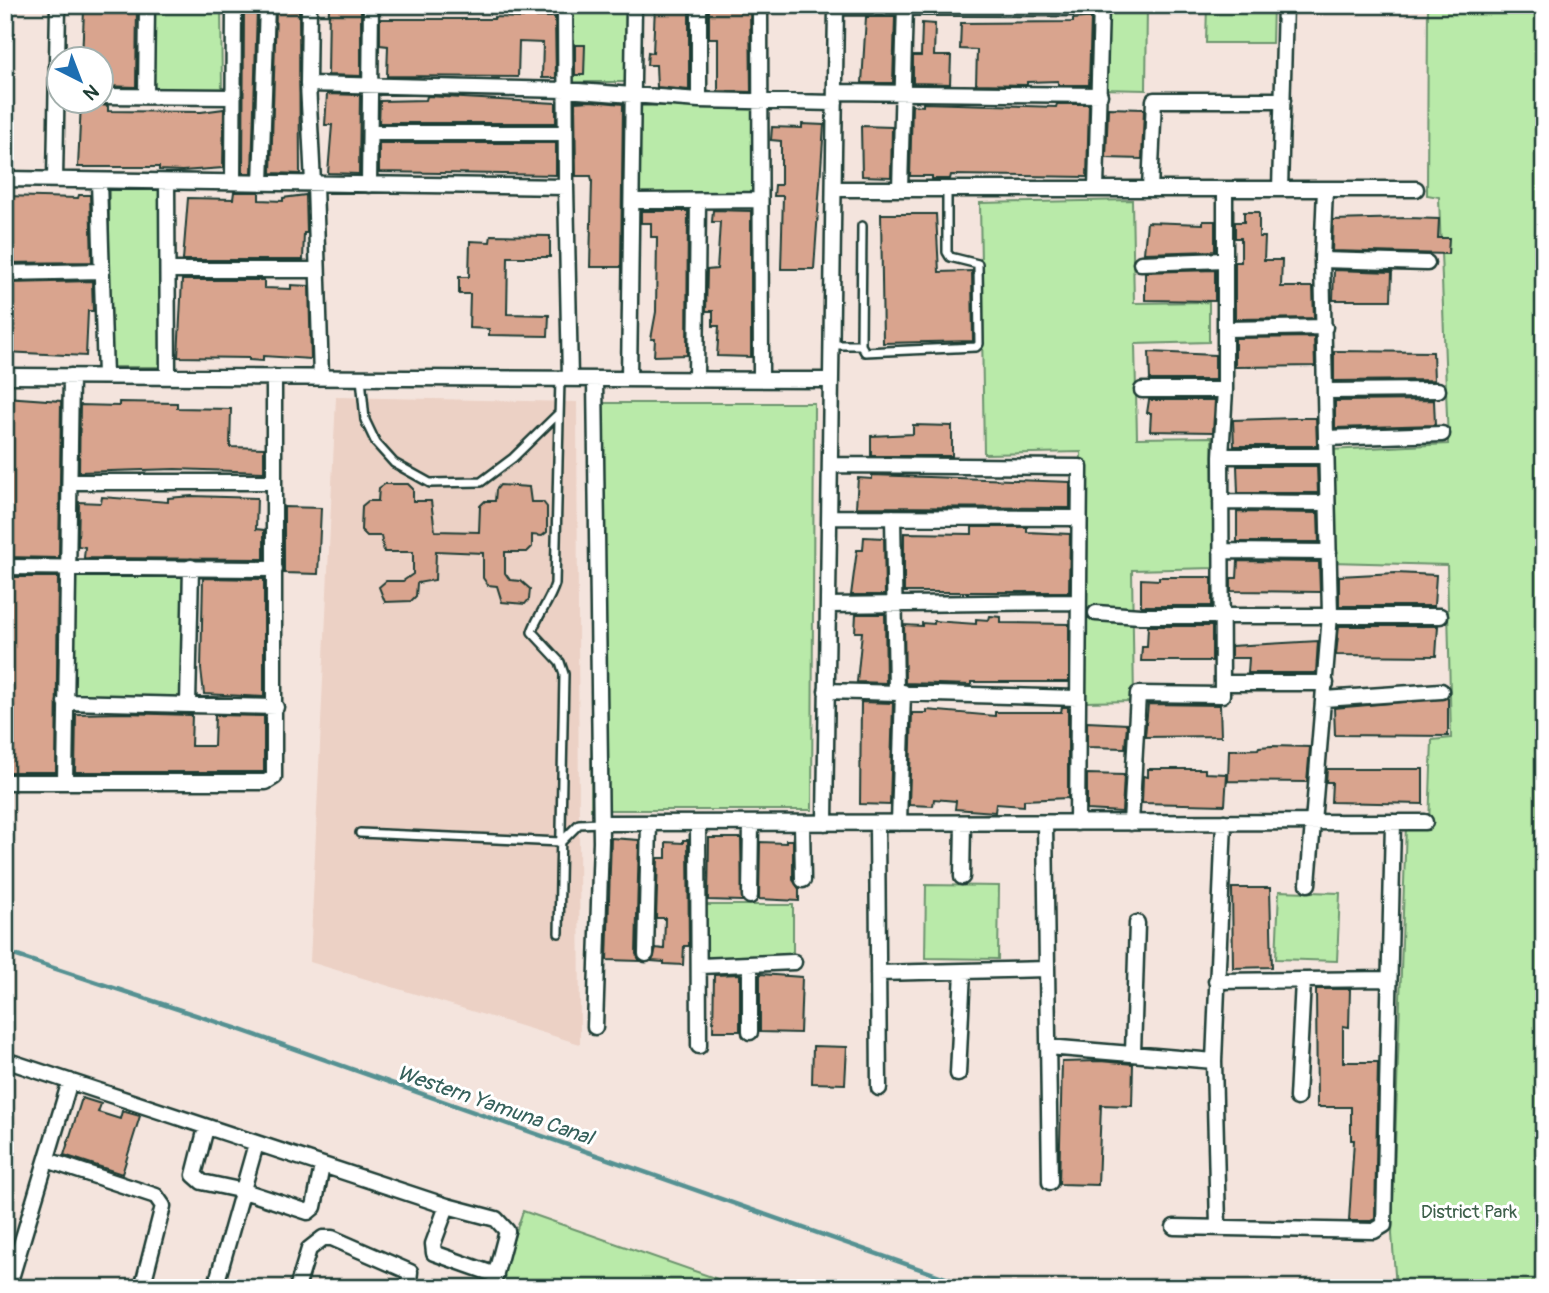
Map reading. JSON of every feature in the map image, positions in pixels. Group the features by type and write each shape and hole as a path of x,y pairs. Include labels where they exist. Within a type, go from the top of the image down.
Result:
{"street":[{"path":"58,5 58,46"},
{"path":"146,96 147,5"},
{"path":"233,182 234,5"},
{"path":"261,183 267,5"},
{"path":"309,5 308,84 321,378"},
{"path":"369,185 371,5"},
{"path":"565,5 565,378"},
{"path":"629,379 634,5"},
{"path":"699,5 699,100"},
{"path":"760,5 761,379"},
{"path":"1280,189 1285,5"},
{"path":"825,823 836,6 1101,7 1096,189"},
{"path":"900,189 905,6"},
{"path":"308,84 565,90 759,102 903,93 1100,95"},
{"path":"116,96 233,97"},
{"path":"1150,189 1153,100 1283,100"},
{"path":"55,180 57,116"},
{"path":"370,133 564,133"},
{"path":"5,179 566,187"},
{"path":"99,181 105,376"},
{"path":"167,182 168,376"},
{"path":"834,189 1416,188"},
{"path":"1131,822 1138,694 1222,695 1221,456 1226,329 1225,189"},
{"path":"1308,884 1330,615 1322,260 1325,189"},
{"path":"632,201 760,200"},
{"path":"696,378 698,201"},
{"path":"1141,263 1224,260"},
{"path":"1322,260 1427,263"},
{"path":"167,270 316,270"},
{"path":"5,273 102,271"},
{"path":"1226,329 1325,327"},
{"path":"5,376 831,380"},
{"path":"65,781 66,567 71,482 71,376"},
{"path":"5,782 271,780 275,775 274,377"},
{"path":"595,379 600,823 595,1027"},
{"path":"1142,390 1225,390"},
{"path":"1325,391 1438,390"},
{"path":"1326,438 1442,434"},
{"path":"1221,456 1326,456"},
{"path":"830,465 1080,467 1077,822"},
{"path":"71,482 274,482"},
{"path":"1221,502 1327,503"},
{"path":"829,517 1079,518"},
{"path":"893,517 899,691 899,822"},
{"path":"1221,551 1329,552"},
{"path":"5,567 275,569"},
{"path":"188,704 191,567"},
{"path":"828,605 1077,602"},
{"path":"1096,613 1440,616"},
{"path":"1222,683 1326,683"},
{"path":"827,691 1077,698"},
{"path":"1324,699 1441,691"},
{"path":"65,702 276,707"},
{"path":"802,822 803,880"},
{"path":"962,822 962,877"},
{"path":"1045,822 1050,1182"},
{"path":"1218,1227 1214,1061 1224,822"},
{"path":"1174,1227 1374,1231 1384,1225 1393,822"},
{"path":"600,823 1425,822"},
{"path":"646,954 649,823"},
{"path":"698,823 699,1046"},
{"path":"750,896 751,823"},
{"path":"877,823 879,1088"},
{"path":"1133,1053 1138,923"},
{"path":"700,966 794,962"},
{"path":"750,964 750,1032"},
{"path":"878,974 1047,969"},
{"path":"958,1074 963,971"},
{"path":"1216,981 1389,979"},
{"path":"1297,1098 1303,981"},
{"path":"1048,1047 1214,1061"},
{"path":"5,1060 322,1166 496,1219 507,1231 494,1281 434,1253 433,1244 447,1206"},
{"path":"11,1287 70,1081"},
{"path":"206,1128 194,1175 202,1182 244,1191 308,1212 314,1207 322,1166"},
{"path":"215,1288 256,1144"},
{"path":"47,1160 156,1196 161,1200 163,1206 142,1288"},
{"path":"297,1288 309,1249 323,1238 332,1238 410,1272 408,1288"}],"lane":[{"path":"862,226 861,345 865,352 976,347 979,344 978,264 950,257 947,252 947,189"},
{"path":"832,345 861,345"},
{"path":"361,378 365,420 376,443 394,463 430,483 481,482 513,458 559,414"},
{"path":"559,933 564,674 560,662 533,632 534,625 550,603 555,584 559,414 565,378"},
{"path":"360,833 561,842 579,824 600,823"}],"shaded area":[{"path":"336,397 577,402 580,1044 310,962"}],"green space":[{"path":"153,5 221,5 222,90 154,91"},
{"path":"572,5 627,5 627,82 572,82"},
{"path":"1101,5 1147,5 1146,90 1100,89"},
{"path":"1207,5 1273,5 1272,43 1206,43"},
{"name":"District Park","path":"1428,5 1544,5 1544,1288 1396,1288 1392,1234 1406,825 1429,825 1432,740 1451,738 1447,565 1330,562 1329,450 1448,444 1439,197 1427,195"},
{"path":"639,106 754,106 753,196 638,195"},
{"path":"161,187 162,367 109,367 109,188"},
{"path":"1132,200 1134,303 1209,302 1209,342 1135,344 1137,438 1212,437 1214,568 1132,570 1134,701 1085,702 1081,452 984,454 980,203"},
{"path":"594,403 814,403 812,810 591,810"},
{"path":"75,574 183,575 182,698 73,697"},
{"path":"926,885 999,886 998,959 925,958"},
{"path":"1279,891 1340,893 1337,961 1276,959"},
{"path":"705,905 793,905 793,959 705,959"},
{"path":"523,1211 743,1288 497,1288"}],"building":[{"path":"117,5 137,5 136,87 116,86 116,46 83,46 84,10 117,11"},
{"path":"329,5 361,6 361,76 328,75"},
{"path":"655,5 689,5 689,90 657,87 656,65 647,65 648,52 653,53"},
{"path":"709,5 750,5 751,92 718,91 718,38 709,38"},
{"path":"244,9 257,9 252,173 243,173"},
{"path":"276,10 299,11 300,174 271,173"},
{"path":"523,12 534,12 534,17 555,17 556,78 542,78 543,43 519,42 518,77 387,76 388,46 380,45 380,19 523,18"},
{"path":"866,17 895,17 893,83 862,83"},
{"path":"1091,18 1089,85 1058,85 1058,81 1027,82 1027,85 976,84 977,50 960,49 961,23 1073,22 1073,19"},
{"path":"922,23 935,24 934,56 951,56 950,84 913,83 913,56 921,56"},
{"path":"575,45 585,45 584,75 575,75"},
{"path":"327,94 360,95 359,174 328,173 332,125 325,125"},
{"path":"427,96 556,103 556,123 379,123 380,101 426,100"},
{"path":"575,102 623,104 621,267 590,267 592,181 591,176 576,176"},
{"path":"923,103 1056,107 1057,104 1089,104 1087,177 951,175 950,179 932,179 932,176 910,176 912,105 923,106"},
{"path":"1108,108 1144,109 1142,159 1106,158"},
{"path":"224,109 223,168 182,171 159,170 159,167 78,167 80,116 116,116 116,111 201,112"},
{"path":"802,124 824,125 814,269 781,269 783,196 774,196 775,185 781,185 781,141 771,140 772,127 802,128"},
{"path":"861,126 892,127 891,177 862,176"},
{"path":"379,143 556,143 556,175 379,172"},
{"path":"234,192 259,192 259,200 283,201 283,198 306,195 307,233 304,233 303,260 183,260 188,198 233,199"},
{"path":"79,195 90,195 92,262 5,263 5,196 78,198"},
{"path":"713,210 751,211 751,357 717,356 719,326 713,326 713,311 706,311 707,270 717,269 718,255 720,222 712,222"},
{"path":"641,211 688,211 687,355 654,356 655,339 651,339 656,312 657,237 651,237 651,223 641,223"},
{"path":"1244,212 1259,212 1259,237 1265,237 1264,260 1282,260 1281,287 1313,287 1314,318 1235,319 1235,262 1241,262 1241,238 1235,238 1235,222 1244,222"},
{"path":"881,214 936,214 939,272 972,271 973,341 883,343"},
{"path":"1439,219 1438,238 1449,238 1448,254 1332,251 1333,220"},
{"path":"1203,221 1215,221 1215,251 1144,253 1147,222 1203,224"},
{"path":"491,235 550,236 550,257 508,257 507,314 549,315 548,336 489,335 489,329 469,328 470,294 459,294 459,277 469,277 470,241 490,242"},
{"path":"1215,270 1215,301 1145,300 1145,272"},
{"path":"1334,270 1392,272 1391,300 1333,300"},
{"path":"182,280 264,280 264,288 291,289 291,285 309,286 311,359 263,356 263,361 249,358 178,357"},
{"path":"92,281 93,311 88,311 86,356 5,352 10,283"},
{"path":"1314,337 1315,366 1235,367 1235,338"},
{"path":"1334,351 1433,352 1434,380 1334,381"},
{"path":"1149,352 1215,355 1215,380 1150,380"},
{"path":"5,397 61,401 59,558 5,557 8,426 5,426"},
{"path":"1149,400 1215,400 1213,432 1150,431 1151,413 1147,413"},
{"path":"1434,400 1435,425 1335,428 1335,401"},
{"path":"119,402 177,403 177,408 231,409 230,447 264,448 264,472 175,469 79,472 80,405 119,406"},
{"path":"1316,418 1317,446 1234,446 1233,420"},
{"path":"913,425 952,426 952,456 871,456 871,436 913,434"},
{"path":"1237,466 1317,466 1318,493 1238,493"},
{"path":"872,475 1070,482 1070,508 856,507 858,478 872,479"},
{"path":"385,484 408,484 413,489 413,501 431,501 435,531 479,532 480,506 485,501 495,501 496,490 500,485 529,487 531,502 543,502 547,507 547,532 542,536 532,535 532,547 527,552 505,552 505,573 510,580 521,581 530,589 529,599 525,604 502,602 497,586 488,585 483,578 483,553 436,551 435,580 417,583 416,596 411,601 385,602 379,587 386,581 403,581 413,574 413,552 384,552 381,536 367,536 361,530 362,506 368,501 378,501 379,488"},
{"path":"102,497 168,502 168,498 257,498 256,529 264,530 264,559 84,558 85,547 78,546 79,502 101,503"},
{"path":"284,507 321,508 318,574 284,573"},
{"path":"1237,512 1318,513 1319,542 1237,542"},
{"path":"972,527 1027,527 1027,532 1070,534 1069,592 904,592 904,533 972,534"},
{"path":"864,537 884,538 885,595 851,595 857,550 863,550"},
{"path":"1238,561 1319,562 1320,592 1231,591 1231,578 1237,578"},
{"path":"1396,573 1436,575 1434,606 1339,606 1339,576"},
{"path":"5,577 58,577 56,772 5,772"},
{"path":"1159,577 1212,577 1212,606 1141,606 1141,579 1159,580"},
{"path":"203,578 264,579 264,697 204,694 201,669"},
{"path":"856,614 885,614 886,683 857,682 862,632 855,632"},
{"path":"990,616 1001,617 1001,623 1069,624 1069,682 971,682 971,685 905,683 904,625 922,626 922,623 934,624 934,621 976,624 976,619 989,620"},
{"path":"1148,626 1212,626 1212,661 1141,661 1142,647 1147,647"},
{"path":"1339,626 1438,626 1436,656 1336,655"},
{"path":"1318,641 1316,673 1248,673 1249,658 1231,658 1231,646"},
{"path":"1448,698 1448,736 1335,735 1334,708"},
{"path":"861,702 893,703 890,805 860,804"},
{"path":"1148,704 1220,705 1221,736 1145,737"},
{"path":"1062,707 1068,707 1068,798 1024,800 1024,806 996,804 995,812 955,809 956,801 934,799 933,806 909,805 912,713 927,713 927,710 995,716 995,712 1061,712"},
{"path":"76,714 192,715 191,746 214,746 215,715 264,716 264,772 75,772"},
{"path":"1087,722 1127,724 1125,748 1087,747"},
{"path":"1272,746 1310,747 1307,782 1228,781 1229,750"},
{"path":"1148,769 1205,769 1205,773 1227,774 1225,805 1142,803 1143,776 1148,777"},
{"path":"1327,769 1423,769 1423,804 1331,802 1332,782 1326,782"},
{"path":"1087,774 1124,775 1122,812 1087,810"},
{"path":"611,838 639,840 636,954 640,961 607,960"},
{"path":"709,838 741,838 742,901 708,900"},
{"path":"683,840 688,840 689,946 684,946 683,965 664,964 652,961 656,948 664,949 665,918 656,918 658,858 666,858 666,842 683,843"},
{"path":"786,840 793,840 793,880 799,889 799,901 759,899 760,842 786,843"},
{"path":"1232,888 1270,888 1272,967 1233,968"},
{"path":"740,974 740,1031 713,1031 714,975"},
{"path":"760,974 802,977 800,1033 760,1032"},
{"path":"1316,989 1350,989 1349,1027 1343,1026 1343,1062 1378,1062 1375,1219 1371,1221 1349,1221 1354,1140 1351,1140 1351,1107 1317,1107"},
{"path":"813,1046 847,1047 845,1084 812,1083"},
{"path":"1062,1062 1133,1064 1132,1106 1101,1105 1098,1185 1059,1184"},
{"path":"82,1098 101,1104 98,1112 120,1119 122,1111 140,1116 122,1174 64,1155"}],"waterway":[{"name":"Western Yamuna Canal","path":"5,952 238,1029 974,1288"}]}
